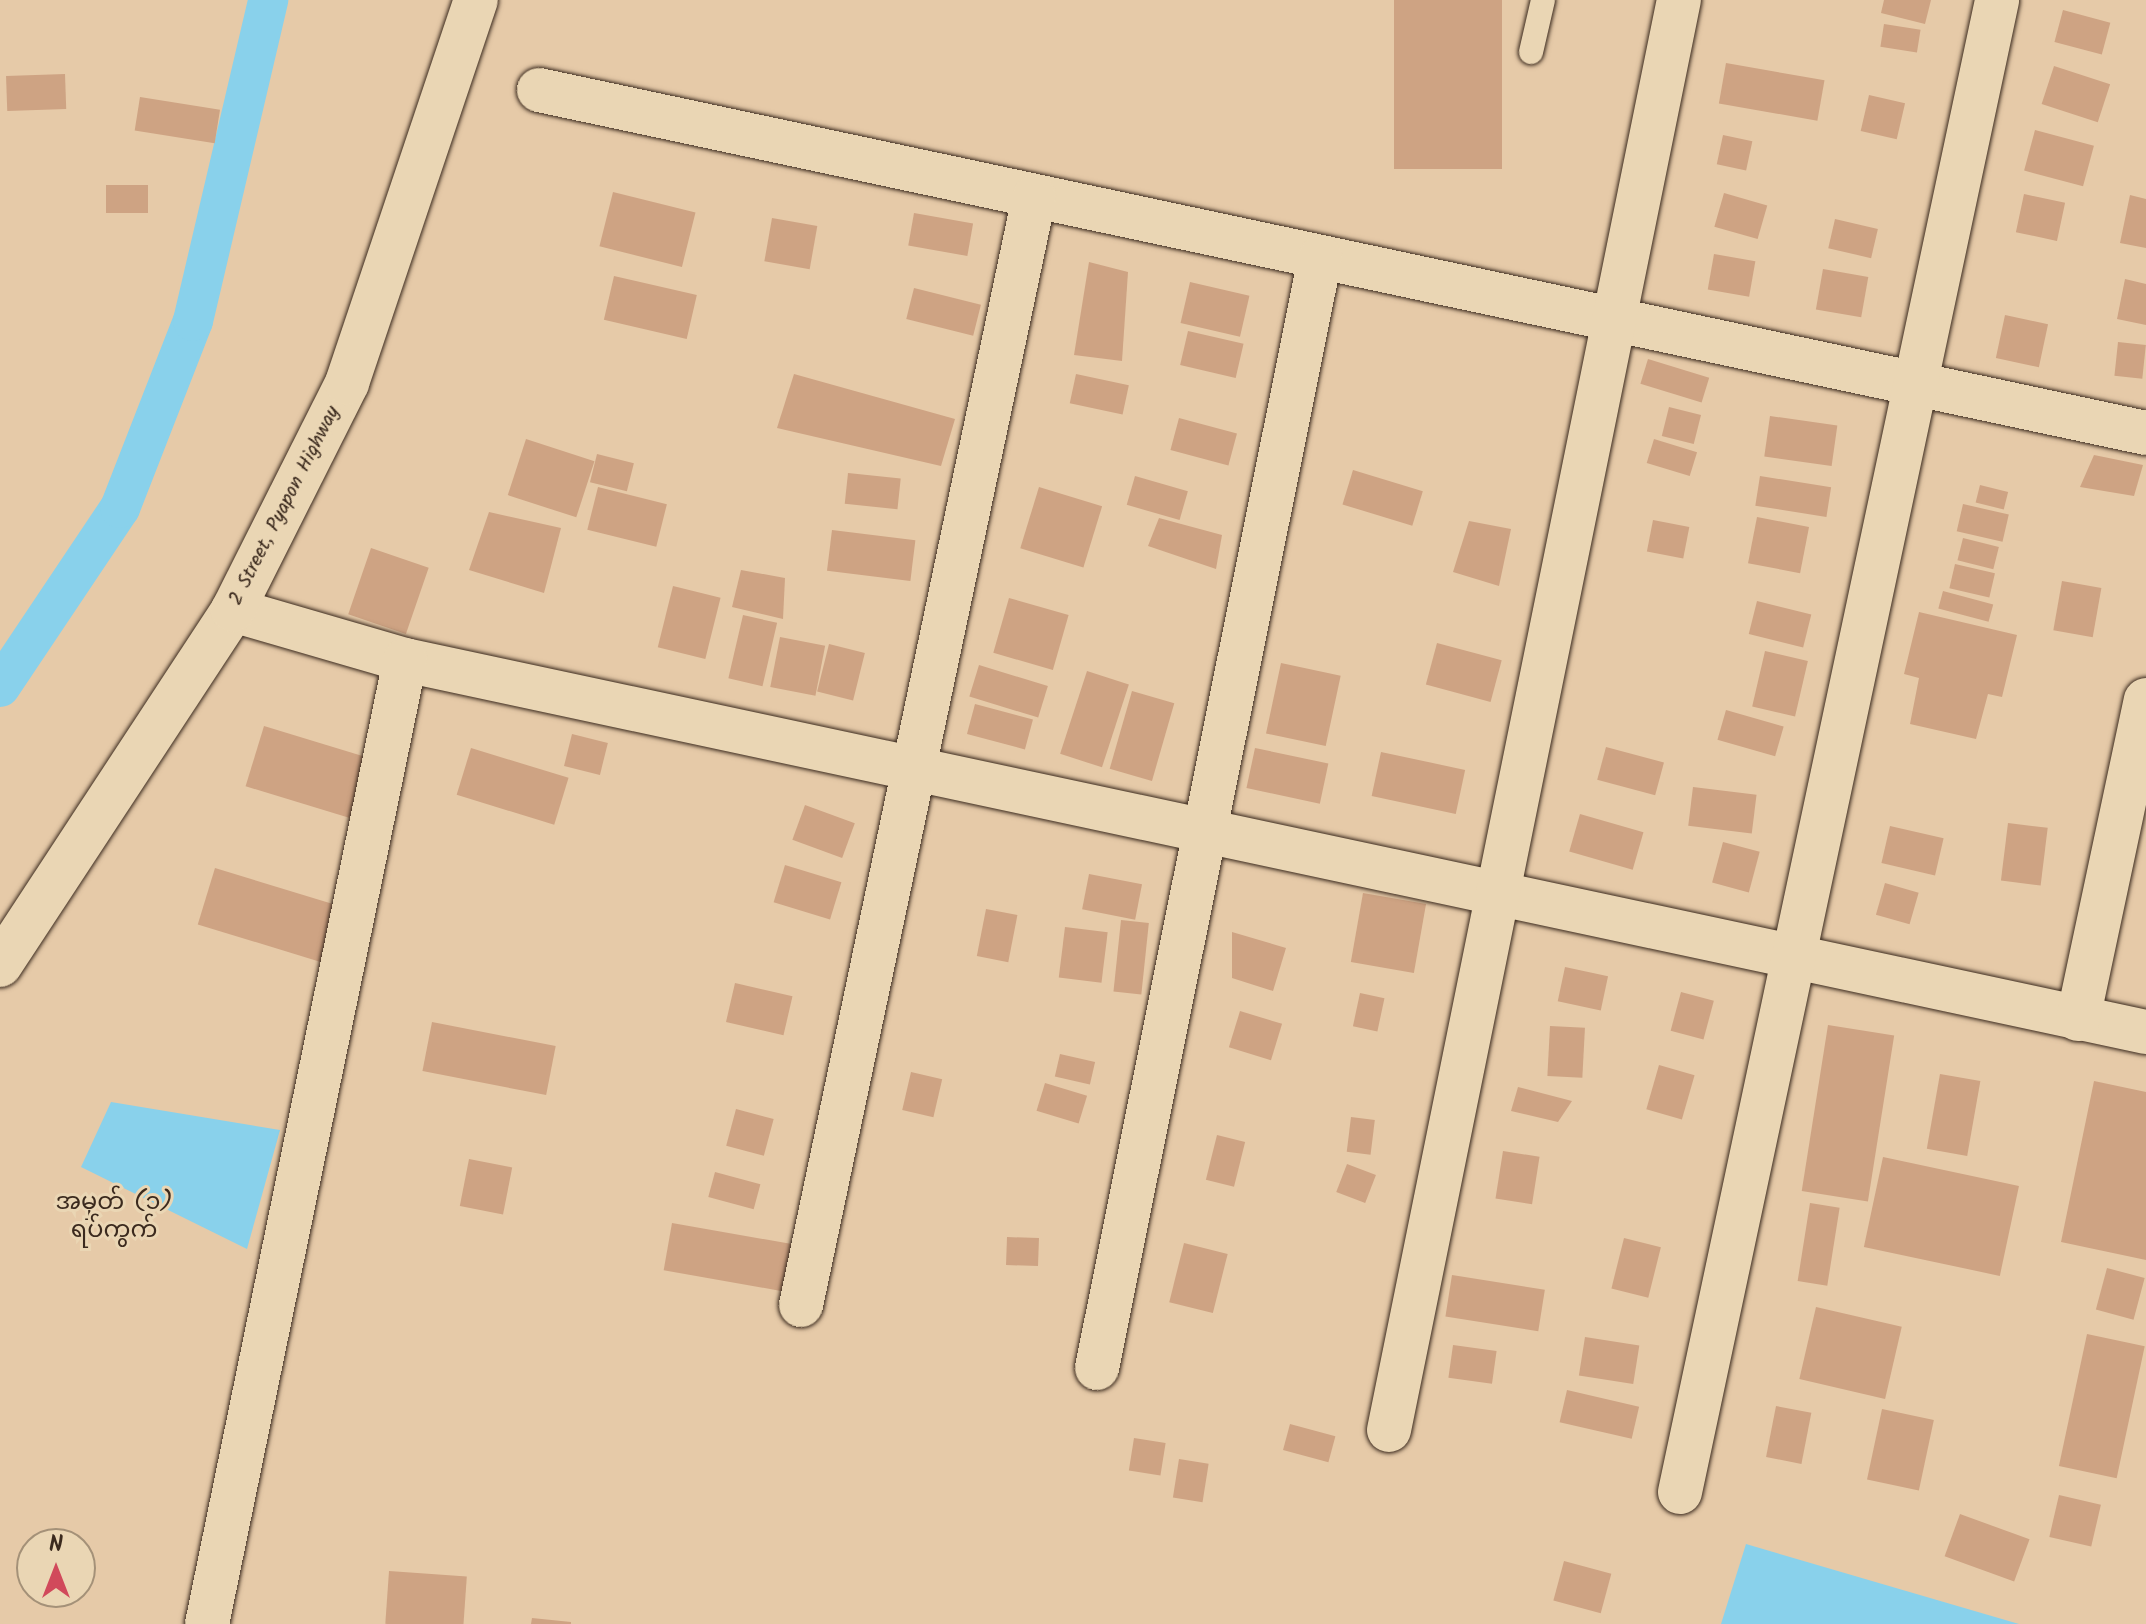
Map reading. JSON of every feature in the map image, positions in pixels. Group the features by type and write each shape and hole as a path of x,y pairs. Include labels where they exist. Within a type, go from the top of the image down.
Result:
{"street":[{"name":"2 Street, Pyapon Highway","path":"0,965 233,610 358,354 476,0"},
{"path":"1389,1430 1495,889 1679,0"},
{"path":"1680,1492 1997,0"},
{"path":"539,90 1916,387 2146,433"},
{"path":"801,1305 1034,197"},
{"path":"1097,1368 1320,258"},
{"path":"233,610 405,660 1495,889 2146,1032"},
{"path":"207,1624 405,660"},
{"path":"2078,1019 2146,700"}],"lane":[{"path":"1531,52 1543,0"}],"water":[{"path":"111,1102 280,1130 247,1249 81,1167"},
{"path":"1746,1544 2019,1624 1721,1624"}],"building":[{"path":"1394,0 1502,0 1502,169 1394,169"},
{"path":"1884,0 1931,0 1925,24 1881,13"},
{"path":"2063,10 2110,23 2102,55 2054,42"},
{"path":"1884,24 1921,30 1917,53 1880,47"},
{"path":"1726,63 1824,80 1817,121 1719,103"},
{"path":"2054,66 2110,84 2098,122 2042,104"},
{"path":"65,74 66,109 7,111 6,76"},
{"path":"1869,95 1905,103 1897,139 1861,131"},
{"path":"140,97 220,110 215,143 135,131"},
{"path":"2035,130 2094,146 2083,186 2024,171"},
{"path":"1723,135 1752,141 1746,171 1717,164"},
{"path":"106,185 148,185 148,213 106,213"},
{"path":"613,192 695,213 682,267 599,246"},
{"path":"1724,193 1767,205 1758,239 1714,227"},
{"path":"2024,194 2065,203 2057,241 2016,232"},
{"path":"2130,195 2146,199 2146,248 2120,243"},
{"path":"914,213 973,223 967,256 908,245"},
{"path":"772,218 817,226 810,269 764,261"},
{"path":"1835,219 1878,229 1871,258 1828,248"},
{"path":"1714,254 1755,261 1749,297 1708,289"},
{"path":"1089,262 1128,272 1122,361 1074,355"},
{"path":"1823,269 1868,277 1861,317 1816,309"},
{"path":"614,276 697,295 687,339 604,320"},
{"path":"2125,279 2146,284 2146,325 2117,319"},
{"path":"1190,282 1249,296 1240,337 1181,323"},
{"path":"914,288 981,305 973,336 906,319"},
{"path":"2005,315 2048,324 2039,367 1996,358"},
{"path":"1188,331 1244,344 1236,378 1180,365"},
{"path":"2118,342 2146,345 2142,379 2114,376"},
{"path":"1648,359 1709,378 1702,403 1640,384"},
{"path":"794,374 955,419 941,466 777,428"},
{"path":"1076,374 1129,385 1123,415 1070,403"},
{"path":"1669,407 1701,415 1694,444 1662,436"},
{"path":"1770,416 1837,425 1832,466 1764,457"},
{"path":"1179,418 1237,434 1228,465 1170,450"},
{"path":"526,439 594,461 576,517 508,495"},
{"path":"1654,439 1697,452 1690,476 1647,463"},
{"path":"597,454 634,463 627,491 590,482"},
{"path":"2094,455 2143,465 2134,496 2080,487"},
{"path":"1353,470 1423,491 1412,526 1342,504"},
{"path":"848,473 901,479 897,509 845,504"},
{"path":"1135,476 1188,491 1180,520 1127,505"},
{"path":"1760,476 1831,487 1826,517 1755,506"},
{"path":"1980,485 2008,492 2004,509 1976,502"},
{"path":"598,487 667,504 656,547 587,530"},
{"path":"1039,487 1102,506 1083,568 1020,548"},
{"path":"1963,504 2009,515 2002,542 1957,531"},
{"path":"489,512 561,528 544,593 469,570"},
{"path":"1757,517 1809,527 1800,573 1748,563"},
{"path":"1159,518 1222,535 1216,569 1148,546"},
{"path":"1653,520 1689,527 1683,558 1647,551"},
{"path":"1469,521 1511,529 1499,586 1453,572"},
{"path":"832,530 915,540 910,581 827,571"},
{"path":"1963,538 1999,547 1993,569 1957,560"},
{"path":"371,548 429,568 406,634 348,614"},
{"path":"1955,564 1995,573 1989,598 1949,588"},
{"path":"741,570 785,578 783,619 732,607"},
{"path":"2062,581 2101,588 2093,637 2053,630"},
{"path":"673,586 721,598 705,659 658,647"},
{"path":"1943,591 1993,604 1989,622 1938,608"},
{"path":"1009,598 1069,615 1053,670 993,653"},
{"path":"1757,601 1811,615 1803,648 1749,634"},
{"path":"1919,612 2017,635 2002,697 1988,694 1976,739 1910,724 1919,678 1904,674"},
{"path":"743,615 777,623 762,686 728,678"},
{"path":"780,637 825,646 815,696 770,687"},
{"path":"1437,643 1502,660 1491,702 1426,685"},
{"path":"829,644 865,653 853,700 817,692"},
{"path":"1765,651 1808,661 1795,716 1752,707"},
{"path":"1281,663 1341,676 1326,746 1266,733"},
{"path":"979,665 1048,686 1038,718 969,697"},
{"path":"1087,671 1129,685 1102,767 1060,754"},
{"path":"1132,691 1174,703 1152,781 1110,769"},
{"path":"975,704 1033,720 1025,749 967,734"},
{"path":"1726,710 1784,727 1775,756 1717,740"},
{"path":"264,726 368,758 350,818 246,786"},
{"path":"572,734 608,743 600,775 564,766"},
{"path":"1606,747 1664,763 1655,795 1597,780"},
{"path":"471,748 569,778 554,825 457,795"},
{"path":"1255,748 1328,764 1320,804 1246,788"},
{"path":"1381,752 1465,770 1456,814 1372,796"},
{"path":"1693,787 1757,795 1752,834 1688,826"},
{"path":"805,805 855,823 842,858 792,840"},
{"path":"1580,814 1643,832 1633,870 1569,851"},
{"path":"2008,823 2048,828 2041,885 2001,881"},
{"path":"1890,826 1944,838 1935,875 1881,863"},
{"path":"1723,842 1760,852 1749,892 1712,883"},
{"path":"785,865 841,882 830,920 774,902"},
{"path":"215,868 346,908 329,964 198,924"},
{"path":"1089,874 1142,884 1135,920 1082,909"},
{"path":"1885,883 1919,893 1910,924 1876,915"},
{"path":"1363,893 1426,904 1414,973 1351,962"},
{"path":"986,909 1017,915 1008,962 977,956"},
{"path":"1121,920 1149,923 1141,995 1113,992"},
{"path":"1065,927 1108,932 1101,983 1059,978"},
{"path":"1232,932 1286,948 1273,991 1232,978"},
{"path":"1565,967 1608,976 1601,1010 1558,1001"},
{"path":"735,983 792,996 783,1035 726,1022"},
{"path":"1681,992 1714,1001 1703,1039 1671,1031"},
{"path":"1360,993 1384,998 1377,1031 1353,1026"},
{"path":"1240,1011 1282,1024 1271,1060 1229,1047"},
{"path":"432,1022 556,1046 546,1095 422,1071"},
{"path":"1828,1025 1894,1035 1868,1201 1802,1191"},
{"path":"1550,1026 1585,1028 1582,1078 1547,1076"},
{"path":"1060,1054 1095,1062 1090,1085 1055,1076"},
{"path":"1659,1065 1695,1075 1682,1119 1646,1109"},
{"path":"911,1072 942,1079 933,1117 902,1110"},
{"path":"1940,1074 1980,1081 1967,1156 1927,1149"},
{"path":"2094,1081 2146,1092 2146,1260 2061,1242"},
{"path":"1045,1083 1087,1096 1079,1124 1037,1111"},
{"path":"1518,1087 1572,1101 1558,1122 1511,1111"},
{"path":"736,1109 774,1119 764,1156 726,1146"},
{"path":"1351,1117 1375,1120 1371,1155 1347,1152"},
{"path":"1217,1135 1245,1142 1234,1187 1206,1180"},
{"path":"1503,1151 1540,1157 1532,1204 1495,1198"},
{"path":"1883,1157 2019,1186 2000,1276 1864,1247"},
{"path":"469,1159 512,1167 503,1215 460,1206"},
{"path":"1347,1164 1376,1175 1365,1203 1336,1192"},
{"path":"715,1172 760,1184 754,1209 708,1197"},
{"path":"1810,1203 1840,1208 1827,1286 1798,1281"},
{"path":"672,1223 793,1244 785,1292 664,1270"},
{"path":"1007,1237 1039,1238 1038,1266 1006,1265"},
{"path":"1624,1238 1661,1247 1648,1298 1611,1288"},
{"path":"1184,1243 1228,1254 1213,1313 1169,1302"},
{"path":"2107,1268 2145,1278 2134,1320 2096,1310"},
{"path":"1452,1275 1545,1290 1538,1331 1445,1316"},
{"path":"1816,1307 1902,1327 1885,1399 1799,1379"},
{"path":"2087,1334 2145,1346 2117,1478 2059,1466"},
{"path":"1585,1337 1639,1346 1633,1384 1579,1376"},
{"path":"1453,1345 1497,1351 1492,1384 1448,1378"},
{"path":"1567,1390 1639,1407 1632,1439 1560,1422"},
{"path":"1776,1406 1811,1413 1801,1464 1766,1457"},
{"path":"1882,1409 1934,1420 1919,1490 1867,1479"},
{"path":"1290,1424 1335,1436 1328,1462 1283,1450"},
{"path":"1134,1438 1166,1443 1160,1476 1129,1471"},
{"path":"1179,1459 1209,1464 1203,1502 1173,1498"},
{"path":"2059,1495 2101,1505 2091,1547 2049,1537"},
{"path":"1960,1514 2030,1539 2014,1582 1945,1556"},
{"path":"1564,1561 1611,1574 1601,1613 1553,1601"},
{"path":"389,1571 467,1576 463,1624 385,1624"},
{"path":"532,1618 571,1622 571,1624 531,1624"}],"waterway":[{"path":"0,687 120,508 193,321 268,0"}],"district":[{"name":"အမှတ် (၁) ရပ်ကွက်","path":"114,1217"}]}
